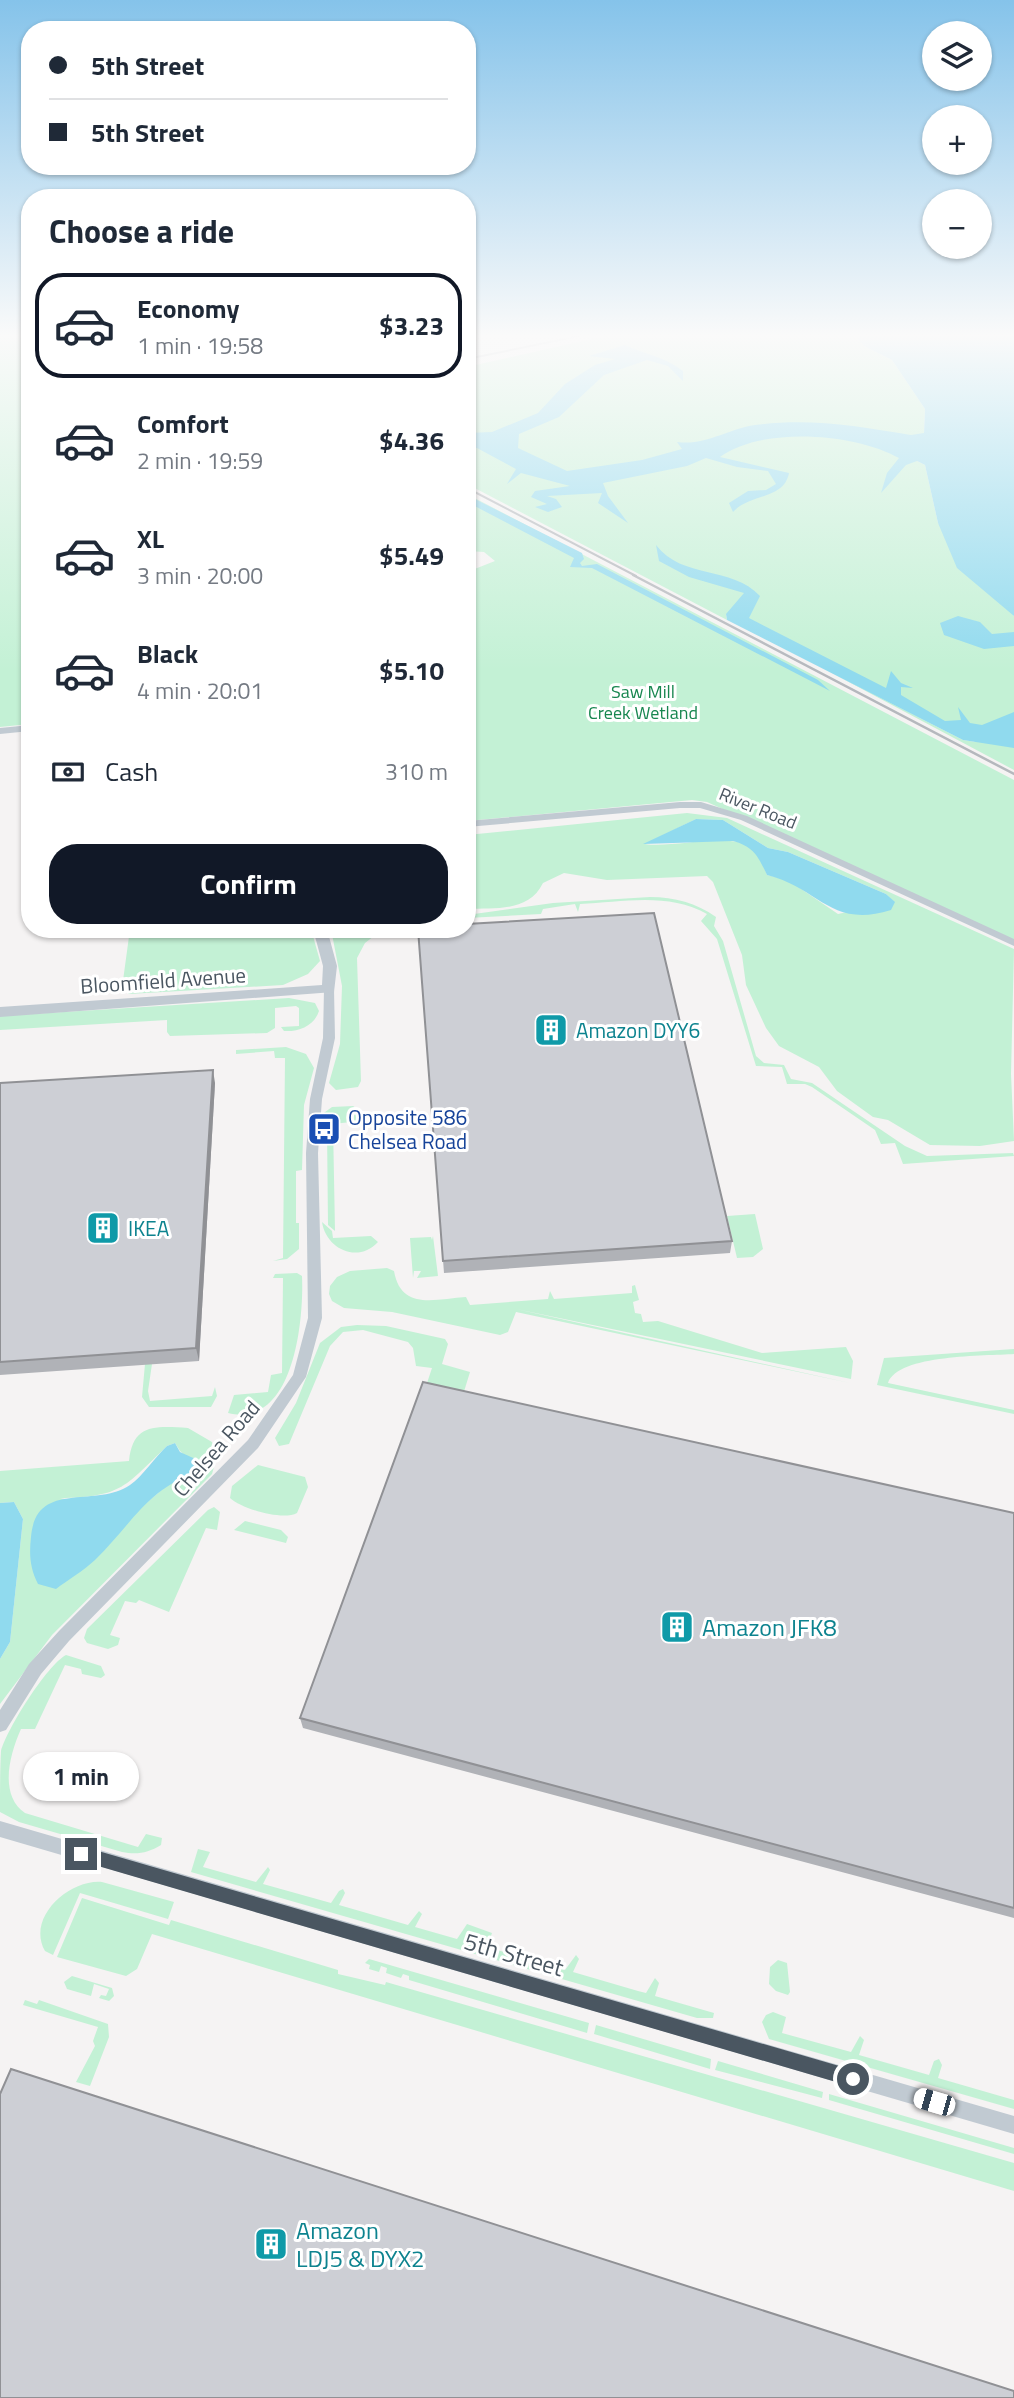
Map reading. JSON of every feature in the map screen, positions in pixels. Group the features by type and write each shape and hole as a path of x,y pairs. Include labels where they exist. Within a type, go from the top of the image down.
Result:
{"street":[{"path":"0,731 21,729"},
{"path":"0,737 21,736"},
{"name":"River Road","path":"476,823 701,805 744,818 1014,943"},
{"name":"Chelsea Road","path":"0,1724 50,1652 253,1444 299,1377 315,1318 312,1153 316,1099 329,1038 330,966 322,938"},
{"name":"Bloomfield Avenue","path":"0,1012 329,989"},
{"name":"5th Street","path":"0,1829 1014,2125"}],"green space":[{"path":"0,448 21,448 21,725 0,727"},
{"path":"476,448 920,448 917,461 925,465 938,523 1014,616 1014,770 830,672 963,740 976,742 726,614 727,620 476,489"},
{"name":"Saw Mill Creek Wetland","path":"476,499 1014,780 1014,940 707,802 692,800 476,820 476,568 495,561 484,552 476,552"},
{"path":"687,813 727,818 1014,949 1011,1074 1014,1141 980,1146 930,1145 888,1120 873,1117 837,1091 819,1067 779,1046 766,1028 746,985 742,955 713,882 707,876 607,880 564,873 543,883 537,892 520,904 476,909 476,834","holes":["696,819 723,820 768,848 788,852 886,894 894,902 838,914 788,880 767,875 757,852 745,844 732,841 645,844"]},
{"path":"650,897 668,898 701,908 716,917 714,926 723,941 756,1056 764,1063 784,1065 791,1079 812,1083 905,1146 927,1156 1013,1153 1014,1156 903,1164 895,1143 881,1144 875,1130 812,1087 805,1084 787,1084 782,1067 756,1066 717,939 701,921 707,914 692,907 661,901 629,900 580,904 578,912 575,904 543,909 541,914 476,918 476,914 553,903"},
{"path":"129,938 314,938 320,961 308,974 283,985 129,994 122,988"},
{"path":"333,938 371,938 365,943 357,958 361,1081 358,1087 336,1090 329,1083 340,1044 342,986"},
{"path":"289,998 315,1003 319,1011 314,1021 300,1029 284,1031 281,1027 299,1026 299,1008 296,1006 275,1008 275,1028 267,1033 170,1036 167,1032 167,1020 0,1030 0,1016"},
{"path":"286,1047 306,1054 314,1068 304,1105 302,1170 296,1171 299,1249 287,1259 273,1261 283,1258 285,1058 275,1058 274,1051 236,1054 236,1050"},
{"path":"353,1106 361,1111 360,1121 333,1124 335,1231 328,1225 327,1128 321,1128 321,1115 332,1107"},
{"path":"755,1214 763,1249 753,1257 737,1258 727,1216"},
{"path":"322,1222 332,1231 333,1238 371,1236 378,1242 361,1252 344,1250 330,1240"},
{"path":"433,1236 438,1276 417,1278 421,1271 414,1271 413,1278 410,1238 431,1237 432,1240"},
{"path":"387,1268 394,1271 398,1284 412,1297 431,1300 466,1297 470,1305 548,1299 550,1291 554,1299 632,1293 632,1286 635,1285 639,1300 633,1302 635,1313 641,1314 643,1322 658,1321 762,1353 846,1347 853,1361 851,1379 516,1309 850,1383 516,1312 508,1332 500,1335 392,1312 344,1308 332,1301 330,1286 337,1277 350,1271"},
{"path":"297,1273 302,1276 301,1317 291,1366 281,1387 268,1404 250,1413 228,1413 234,1395 268,1392 271,1375 282,1373 283,1278 273,1278 275,1274"},
{"path":"386,1326 445,1339 448,1344 442,1364 470,1372 462,1398 425,1389 432,1368 416,1366 413,1348 408,1342 363,1330 343,1332 330,1346 289,1444 279,1446 275,1438 296,1403 320,1343 341,1327"},
{"path":"1014,1349 1014,1354 964,1356 925,1362 895,1374 888,1383 1014,1410 1014,1414 877,1385 884,1358"},
{"path":"145,1364 152,1364 148,1391 150,1401 212,1396 215,1387 217,1396 211,1407 149,1407 142,1397"},
{"path":"155,1428 188,1428 212,1442 216,1460 212,1474 52,1635 0,1704 0,1659 10,1642 23,1519 14,1502 0,1503 0,1471 129,1461 131,1449 140,1434","holes":["175,1443 201,1470 171,1482 137,1511 60,1498 110,1492 131,1480 167,1446"]},
{"path":"258,1465 305,1477 308,1487 297,1513 282,1516 263,1513 230,1498 232,1486"},
{"path":"214,1507 220,1512 217,1530 206,1528 169,1612 139,1600 136,1603 125,1601 110,1635 120,1638 118,1645 108,1649 87,1643 84,1638 87,1629"},
{"path":"245,1521 281,1530 288,1537 286,1543 234,1530"},
{"path":"66,1655 101,1666 105,1675 101,1678 82,1674 81,1669 65,1665 35,1729 21,1729 16,1740 9,1776 12,1797 25,1813 138,1847 146,1834 162,1838 161,1845 152,1850 122,1852 19,1822 0,1812 1,1751 5,1741 39,1684"},
{"path":"198,1849 210,1852 203,1867 256,1882 268,1867 270,1870 263,1884 331,1903 343,1889 345,1893 339,1905 408,1925 419,1911 422,1914 415,1927 457,1939 467,1924 492,1933 487,1947 565,1970 576,1955 579,1959 573,1972 638,1991 646,1993 655,1978 659,1983 655,1996 714,2013 713,2018 697,2018 191,1872"},
{"path":"102,1882 174,1902 168,1919 80,1893 53,1955 45,1951 41,1926 54,1903 76,1887"},
{"path":"82,1898 169,1925 171,1920 338,1970 338,1974 385,1985 386,1982 1014,2163 1014,2191 152,1934 137,1969 126,1976 57,1957"},
{"path":"369,1959 589,2023 587,2033 409,1980 409,1976 403,1974 401,1978 386,1973 387,1968 381,1966 379,1972 369,1969 370,1965 365,1963"},
{"path":"778,1960 787,1963 788,1995 776,1991 769,1984 770,1967"},
{"path":"72,1976 112,1988 114,1996 109,2001 99,1998 101,1995 106,1996 109,1989 94,1984 91,1996 67,1989 64,1982"},
{"path":"25,2000 37,2004 39,2000 108,2024 109,2037 90,2086 76,2082 95,2046 93,2041 98,2027 23,2005"},
{"path":"773,2012 786,2017 782,2033 851,2052 860,2036 864,2040 859,2055 929,2075 934,2061 939,2059 942,2065 938,2078 1014,2100 1014,2109 769,2039 762,2022 766,2015"},
{"path":"596,2025 711,2059 710,2069 594,2034"},
{"path":"718,2061 823,2092 822,2098 715,2070"},
{"path":"829,2094 1014,2148 1014,2154 829,2100"}],"water":[{"path":"476,448 518,448 567,471 642,460 682,449 736,448 720,457 789,473 781,488 740,506 733,512 729,503 748,491 766,490 776,484 768,471 737,467 706,458 687,466 603,483 608,496 628,523 598,503 602,493 547,496 556,499 562,507 548,512 535,507 547,504 531,497 535,491 570,486 521,473 507,484 516,469"},
{"path":"873,448 1014,448 1014,616 957,568 938,523 925,465 917,461 906,465 881,493 887,473 899,458"},
{"path":"476,500 582,553 582,566 597,564 818,680 830,691 592,568 570,567 574,558 476,507"},
{"path":"656,545 667,556 680,563 748,586 760,596 749,618 886,688 891,671 901,683 913,688 901,687 901,695 945,721 961,720 958,707 970,723 982,725 1014,712 1014,748 963,740 727,620 726,614 744,593 689,577 659,561"},
{"path":"958,616 980,622 992,634 1014,632 1014,646 984,649 944,635 940,623"},
{"path":"696,819 723,820 768,848 788,852 886,894 895,902 891,910 870,914 839,911 785,881 767,875 754,853 746,846 733,841 643,844"},
{"path":"175,1443 180,1452 202,1462 202,1470 167,1486 142,1508 81,1572 56,1589 38,1584 32,1567 30,1544 35,1519 44,1508 55,1501 116,1492 140,1477 167,1446"},
{"path":"14,1502 23,1519 10,1642 0,1659 0,1503"}],"building":[{"name":"Amazon DYY6","path":"654,913 732,1241 443,1261 419,938 476,938 476,923"},
{"name":"IKEA","path":"213,1070 196,1348 0,1362 0,1083"},
{"name":"Amazon JFK8","path":"423,1382 1014,1513 1014,1908 300,1718"},
{"name":"Amazon LDJ5 & DYX2","path":"11,2069 1014,2391 1014,2398 0,2398 0,2094"}],"railway":[{"path":"476,493 636,576"},
{"path":"633,575 1014,774"}],"place":[{"name":"Amazon DYY6","path":"551,1030"},
{"name":"Opposite 586 Chelsea Road","path":"324,1129"},
{"name":"IKEA","path":"103,1228"},
{"name":"Amazon JFK8","path":"677,1627"},
{"name":"Amazon LDJ5 & DYX2","path":"271,2244"}],"route":[{"path":"81,1854 853,2079"}]}
